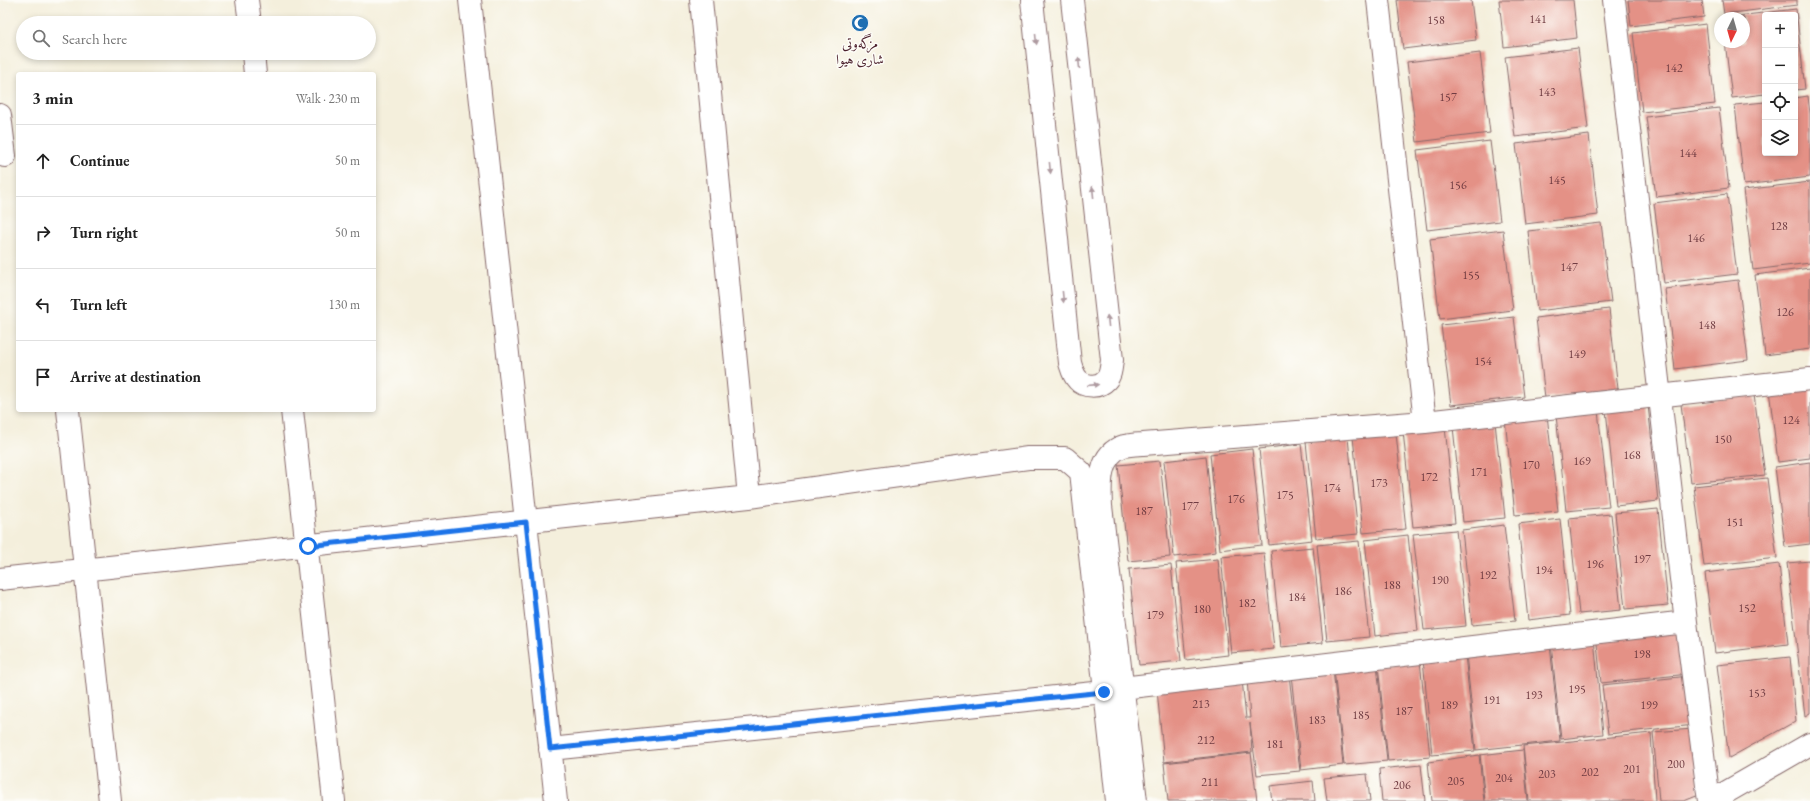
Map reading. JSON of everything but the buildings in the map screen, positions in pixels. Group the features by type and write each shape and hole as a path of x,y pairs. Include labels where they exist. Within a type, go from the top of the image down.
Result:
{"street":[{"path":"247,0 249,16"},
{"path":"470,0 556,801"},
{"path":"701,0 749,497"},
{"path":"1032,0 1070,363 1072,373 1078,381 1085,385 1095,386 1105,382 1110,374 1112,360 1072,0"},
{"path":"1378,0 1425,422"},
{"path":"1614,0 1686,622 1710,801 1810,744"},
{"path":"254,60 255,72"},
{"path":"0,115 8,156"},
{"path":"1118,801 1100,477 1108,457 1123,447 1143,444 1425,422 1810,378"},
{"path":"68,412 110,801"},
{"path":"292,412 308,546 334,801"},
{"path":"0,580 749,497 1028,458 1065,458 1080,472 1113,690 1136,801"},
{"path":"550,749 1113,690 1686,622"}],"place":[{"name":"مزگەوتی شاری هیوا","path":"860,23"}],"route":[{"path":"308,546 526,522 550,749 1104,692"}]}
